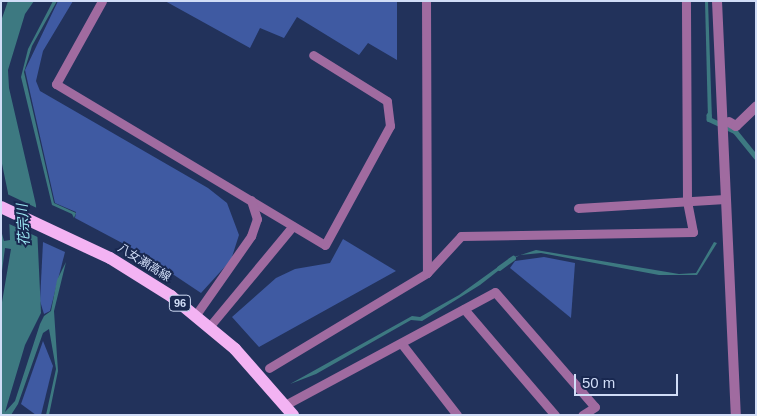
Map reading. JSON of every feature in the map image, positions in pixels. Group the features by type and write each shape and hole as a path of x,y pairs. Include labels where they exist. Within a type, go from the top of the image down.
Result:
{"main road":[{"name":"八女瀬高線","path":"1,207 42,224 110,258 171,296 210,327 260,374 289,410"}],"street":[{"path":"717,1 736,415"},
{"path":"729,122 736,126 756,107"}],"lane":[{"path":"102,1 56,84 325,245 390,126 387,101 312,54"},
{"path":"426,1 427,273"},
{"path":"269,368 427,273 461,236 693,232 687,201 686,1"},
{"path":"578,208 725,199"},
{"path":"195,316 251,236 257,219 251,200"},
{"path":"210,327 293,226"},
{"path":"289,410 401,343 495,292 595,407 582,415"},
{"path":"464,309 555,415"},
{"path":"401,343 456,415"}],"shaded area":[{"path":"58,1 73,1 43,51 36,81 40,91 208,188 227,203 239,235 231,260 201,293 141,253 75,218 76,212 55,203 25,70"},
{"path":"165,1 397,1 397,60 368,43 359,55 297,17 284,38 260,28 250,48"},
{"path":"343,239 396,271 259,347 232,317 276,278 295,269 330,263"},
{"path":"43,242 65,252 50,311 44,314 40,301"},
{"path":"544,257 575,263 571,318 510,268 515,261"},
{"path":"43,341 53,366 41,415 36,415 21,404"}],"water":[{"name":"花宗川","path":"8,1 34,1 25,14 8,70 9,88 36,205 41,313 25,345 5,412 15,401 40,324 44,316 51,311 57,280 66,262 54,311 58,371 49,415 46,415 56,369 49,329 43,333 18,404 11,415 1,415 1,308 11,249 5,248 1,279 1,230 4,241 10,240 8,193 1,159 1,21"},
{"path":"53,1 57,1 32,46 24,72 54,203 76,213 74,218 72,214 52,205 21,77 28,49"},
{"path":"705,1 708,1 712,120 708,120"},
{"path":"714,242 717,243 697,275 659,275 541,253 521,255 536,250 679,274 696,273"},
{"path":"502,264 503,267 480,285 422,321 411,320 316,374 290,384 412,316 420,317 459,295"}],"pier":[{"path":"5,193 39,209 42,239 7,223"}],"waterway":[{"path":"709,115 709,119 735,131 756,157"},
{"path":"499,268 513,258"}]}
